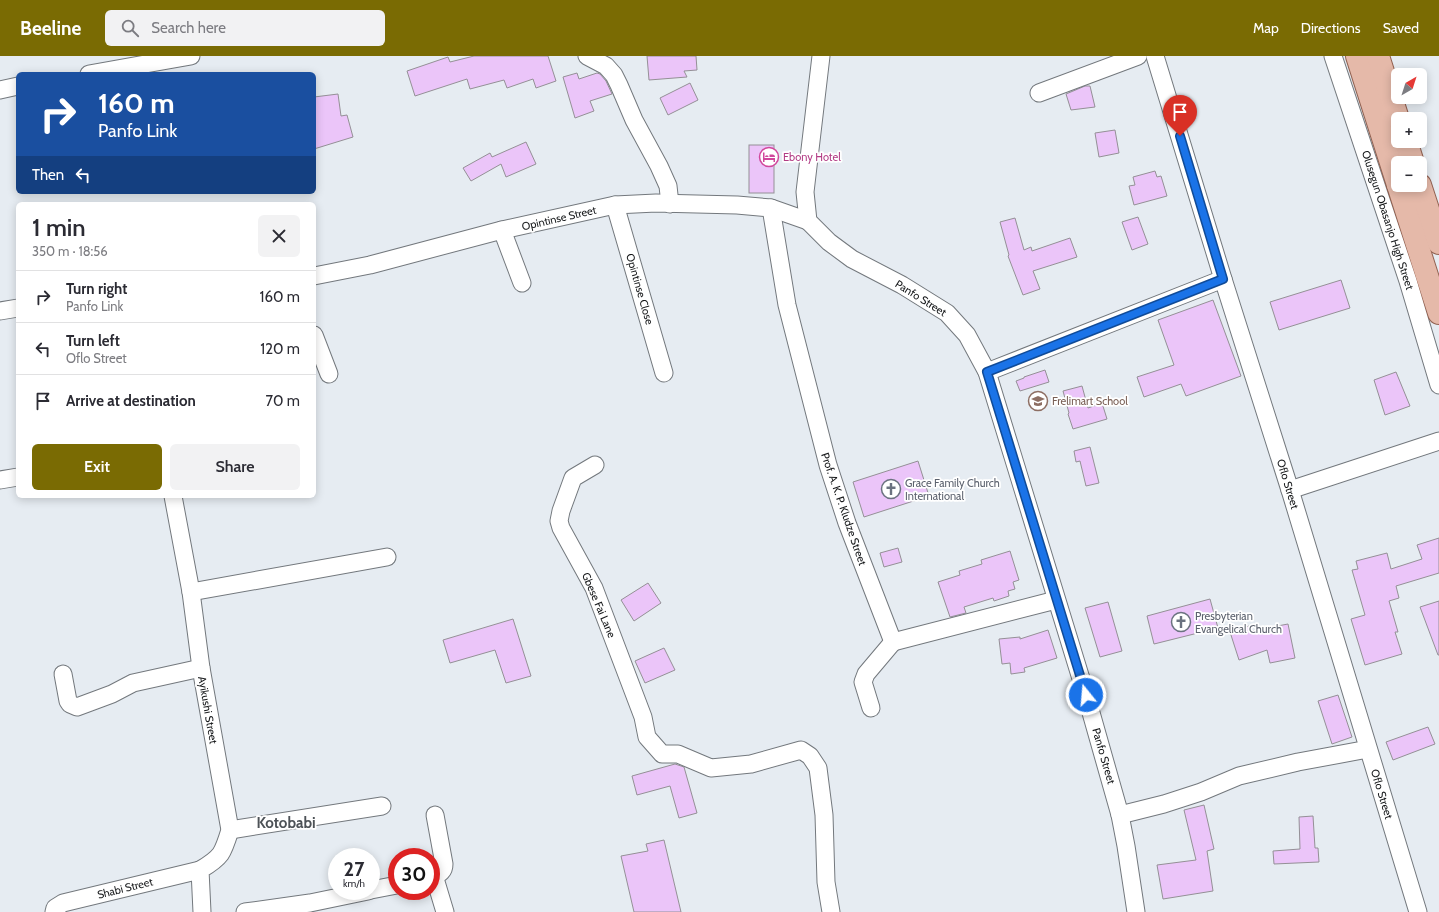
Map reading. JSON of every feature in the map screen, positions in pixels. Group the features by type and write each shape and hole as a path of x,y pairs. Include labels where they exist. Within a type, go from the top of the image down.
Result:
{"main road":[{"name":"Olusegun Obasanjo High Street","path":"1357,56 1391,163"},
{"path":"1378,56 1396,112"},
{"name":"Olusegun Obasanjo High Street","path":"1400,192 1439,313"},
{"path":"1422,192 1439,243"}],"street":[{"path":"100,72 191,56"},
{"path":"587,56 606,66 614,75 634,120 668,186 670,204"},
{"path":"808,221 806,192 820,56"},
{"path":"1040,93 1138,56"},
{"name":"Oflo Street","path":"1155,56 1223,279 1290,490 1418,912"},
{"name":"Olusegun Obasanjo High Street","path":"1333,56 1408,281 1439,384"},
{"path":"0,90 16,86"},
{"name":"Opintinse Street","path":"316,276 370,265 502,230 615,205 737,205 771,208 808,221"},
{"name":"Opintinse Close","path":"615,205 664,374"},
{"name":"Prof. A. K. P. Kludze Street","path":"771,208 787,304 828,465 847,523 893,642"},
{"name":"Panfo Street","path":"808,221 829,242 852,259 902,285 947,314 967,335 987,372 1086,695 1120,815 1136,912"},
{"path":"502,230 522,283"},
{"path":"987,372 1223,279"},
{"path":"0,311 16,308"},
{"path":"316,340 329,374"},
{"path":"1290,490 1439,441"},
{"name":"Gbese Fai Lane","path":"595,465 573,478 559,521 561,528 594,588 643,717 647,736 662,754 678,754 711,768 751,764 801,750 810,756 818,768 820,781 824,815 826,882 832,912"},
{"path":"0,480 16,477"},
{"name":"Ayikushi Street","path":"174,498 191,592 201,668 230,830"},
{"path":"191,592 387,557"},
{"path":"871,708 863,682 866,674 893,642 1056,600"},
{"path":"63,674 68,701 70,704 77,707 112,694 134,683 201,668"},
{"path":"1120,815 1194,794 1239,776 1298,762 1368,749"},
{"path":"202,912 200,870 213,862 221,854 230,830 382,806"},
{"path":"435,815 444,864 444,869 440,874"},
{"name":"Shabi Street","path":"54,912 55,908 63,903 200,870"},
{"path":"440,895 445,912"},
{"path":"245,912 328,899"}],"building":[{"path":"474,56 548,56 556,81 536,88 533,79 507,88 504,80 470,89 467,79 415,96 407,71 448,57 450,62"},
{"path":"647,56 696,56 697,70 684,71 687,77 649,80"},
{"path":"577,73 579,79 597,73 600,74 606,81 612,94 590,101 594,111 575,118 563,77"},
{"path":"690,83 698,100 668,115 660,98"},
{"path":"1085,86 1090,86 1095,107 1071,110 1066,94"},
{"path":"338,94 341,116 347,115 353,137 316,148 316,97"},
{"path":"1115,130 1119,153 1099,157 1095,133"},
{"path":"526,142 536,164 506,177 501,164 471,181 463,168 490,153 492,157"},
{"path":"749,145 774,145 774,193 749,193"},
{"path":"1155,171 1157,177 1161,176 1167,196 1134,205 1129,186 1135,185 1133,177"},
{"path":"1138,217 1148,244 1132,250 1122,222"},
{"path":"1015,218 1024,250 1031,247 1032,251 1070,238 1077,257 1033,271 1040,289 1023,295 1008,256 1009,255 1000,222"},
{"path":"1341,280 1350,308 1279,330 1270,302"},
{"path":"1213,300 1241,376 1186,396 1181,384 1144,397 1137,377 1174,365 1158,320"},
{"path":"1045,370 1049,382 1020,391 1016,381"},
{"path":"1396,372 1410,406 1385,415 1374,380"},
{"path":"1082,386 1088,408 1102,403 1107,419 1073,429 1063,391"},
{"path":"1090,447 1099,483 1086,486 1080,461 1076,462 1074,451"},
{"path":"918,461 929,496 864,517 853,482"},
{"path":"1439,538 1439,573 1396,586 1399,598 1389,601 1398,632 1395,632 1402,654 1365,665 1351,619 1365,615 1352,570 1358,569 1356,561 1387,553 1391,569 1422,559 1417,545"},
{"path":"898,548 902,562 884,567 880,553"},
{"path":"1010,551 1019,580 1013,582 1015,589 1008,591 1009,596 994,601 993,598 964,607 966,613 950,617 938,582 960,575 959,571 982,564 981,560"},
{"path":"648,583 661,603 634,621 621,600"},
{"path":"1210,599 1218,628 1154,644 1147,616"},
{"path":"1439,601 1439,655 1438,655 1420,607"},
{"path":"1108,602 1122,651 1100,657 1085,608"},
{"path":"513,619 531,676 506,683 495,650 450,663 443,640"},
{"path":"1288,624 1295,658 1270,663 1267,650 1239,660 1230,632 1249,626 1251,631"},
{"path":"1048,630 1057,658 1024,668 1025,672 1011,674 1010,663 1002,664 999,639 1020,637 1020,639"},
{"path":"664,648 675,670 645,683 635,661"},
{"path":"1338,695 1352,737 1332,744 1318,701"},
{"path":"1428,727 1435,744 1393,760 1386,742"},
{"path":"675,764 684,767 697,813 679,818 670,786 637,795 632,776"},
{"path":"1204,805 1214,849 1207,851 1213,891 1163,899 1157,865 1196,860 1184,810"},
{"path":"1313,816 1315,848 1318,848 1319,862 1274,864 1273,851 1300,849 1299,817"},
{"path":"664,840 681,912 634,912 621,856 648,851 646,844"}],"place":[{"name":"Ebony Hotel","path":"769,157"},
{"name":"Frelimart School","path":"1038,401"},
{"name":"Grace Family Church International","path":"891,489"},
{"name":"Presbyterian Evangelical Church","path":"1181,622"}],"district":[{"name":"Kotobabi","path":"286,823"}],"route":[{"path":"1086,695 987,372 1223,279 1180,136"}]}
